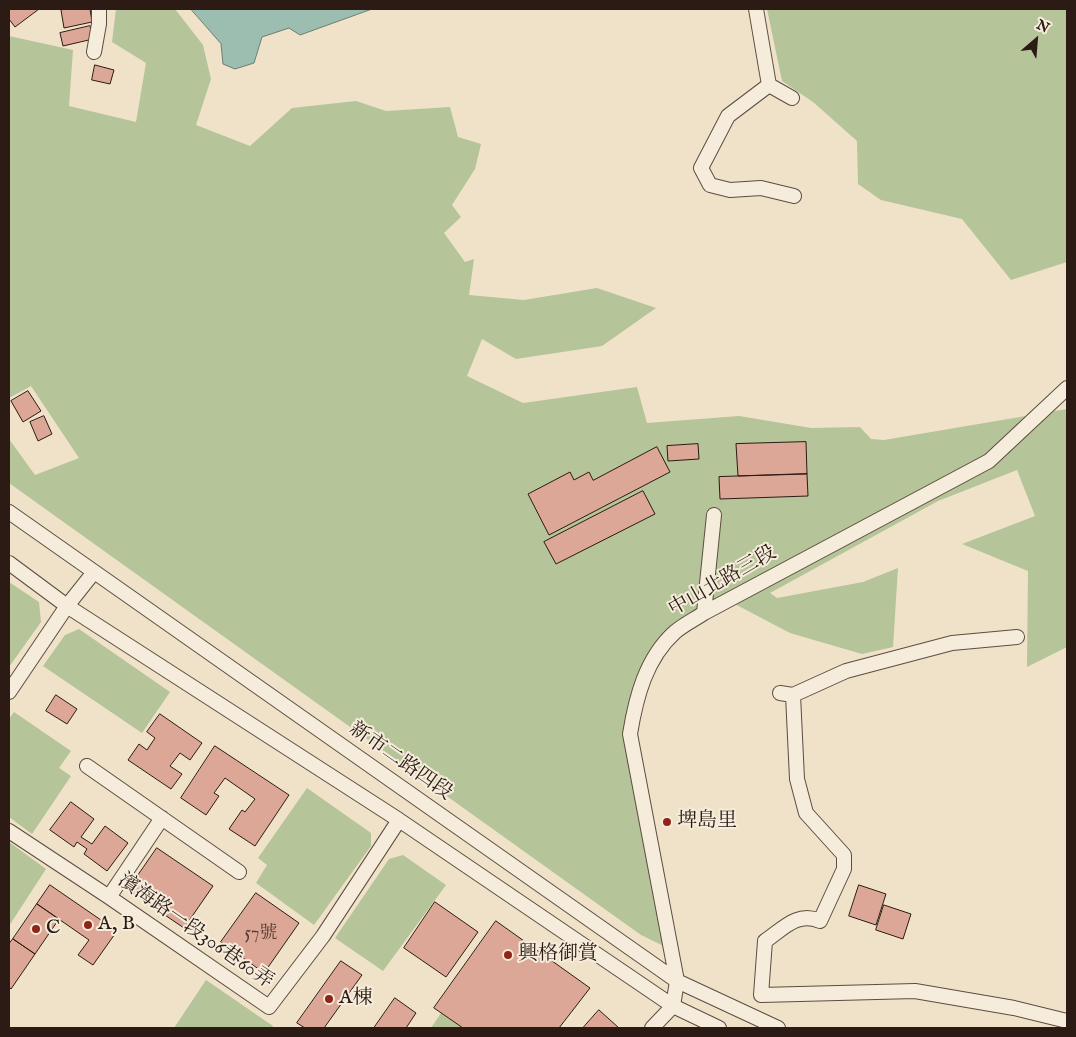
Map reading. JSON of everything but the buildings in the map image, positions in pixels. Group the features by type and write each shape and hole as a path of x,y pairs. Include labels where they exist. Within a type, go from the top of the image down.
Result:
{"street":[{"path":"94,52 99,24 99,9"},
{"path":"756,9 769,86"},
{"path":"769,86 792,98"},
{"path":"769,86 728,116 701,168 710,185 730,190 761,188 794,196"},
{"name":"中山北路三段","path":"673,1006 677,981 630,734 635,702 641,682 656,657 674,632 704,613 989,461 1067,388"},
{"name":"新市二路四段","path":"9,512 677,981 778,1028"},
{"path":"704,613 714,515"},
{"path":"9,563 67,606 399,820 673,1006 719,1028"},
{"path":"9,692 67,606 94,572"},
{"path":"753,1017 760,995 765,941 795,920 809,916 820,921 844,869 844,855 806,813 798,779 786,694 846,671 942,646 1017,637"},
{"path":"87,766 239,872"},
{"path":"109,897 162,818"},
{"name":"濱海路一段306巷60弄","path":"9,831 109,897 269,1008 324,936 399,820"},
{"path":"760,995 915,991 1014,1008 1067,1021"},
{"path":"652,1028 673,1006"}],"shaded area":[{"path":"116,9 175,9 203,45 211,79 196,125 250,146 292,108 356,101 386,111 450,107 458,137 481,144 475,169 452,205 461,217 444,233 465,262 474,259 469,295 524,300 597,288 656,308 602,346 516,359 482,339 467,376 523,403 637,387 647,423 739,416 811,428 860,427 871,439 884,440 1067,409 1067,647 1027,667 1028,571 962,544 1035,516 1017,470 938,501 770,593 777,598 863,582 898,568 893,647 862,654 790,633 731,602 669,644 639,692 632,735 674,951 641,935 9,483 9,439 35,475 79,458 31,386 9,398 9,36 73,50 69,106 136,122 146,63 112,42"},
{"path":"191,9 372,9 300,35 289,28 262,37 254,63 235,69 223,64 221,44"},
{"path":"767,9 1067,9 1067,262 1011,280 962,219 881,200 858,184 857,141 813,102 782,81"},
{"path":"9,582 39,602 41,622 9,667"},
{"path":"79,629 170,692 142,733 43,666 65,635"},
{"path":"14,712 71,751 59,768 71,776 32,834 9,817 9,719"},
{"path":"307,788 371,833 371,846 314,925 256,883 267,865 258,858"},
{"path":"9,842 46,869 9,926"},
{"path":"403,855 446,885 383,971 335,938 389,859"},
{"path":"206,980 273,1026 272,1028 174,1028"},
{"path":"441,1013 463,1028 431,1028"}],"place":[{"name":"埤島里","path":"667,822"},
{"name":"A, B","path":"88,925"},
{"name":"C","path":"36,929"},
{"name":"興格御賞","path":"508,955"},
{"name":"A棟","path":"329,999"}]}
